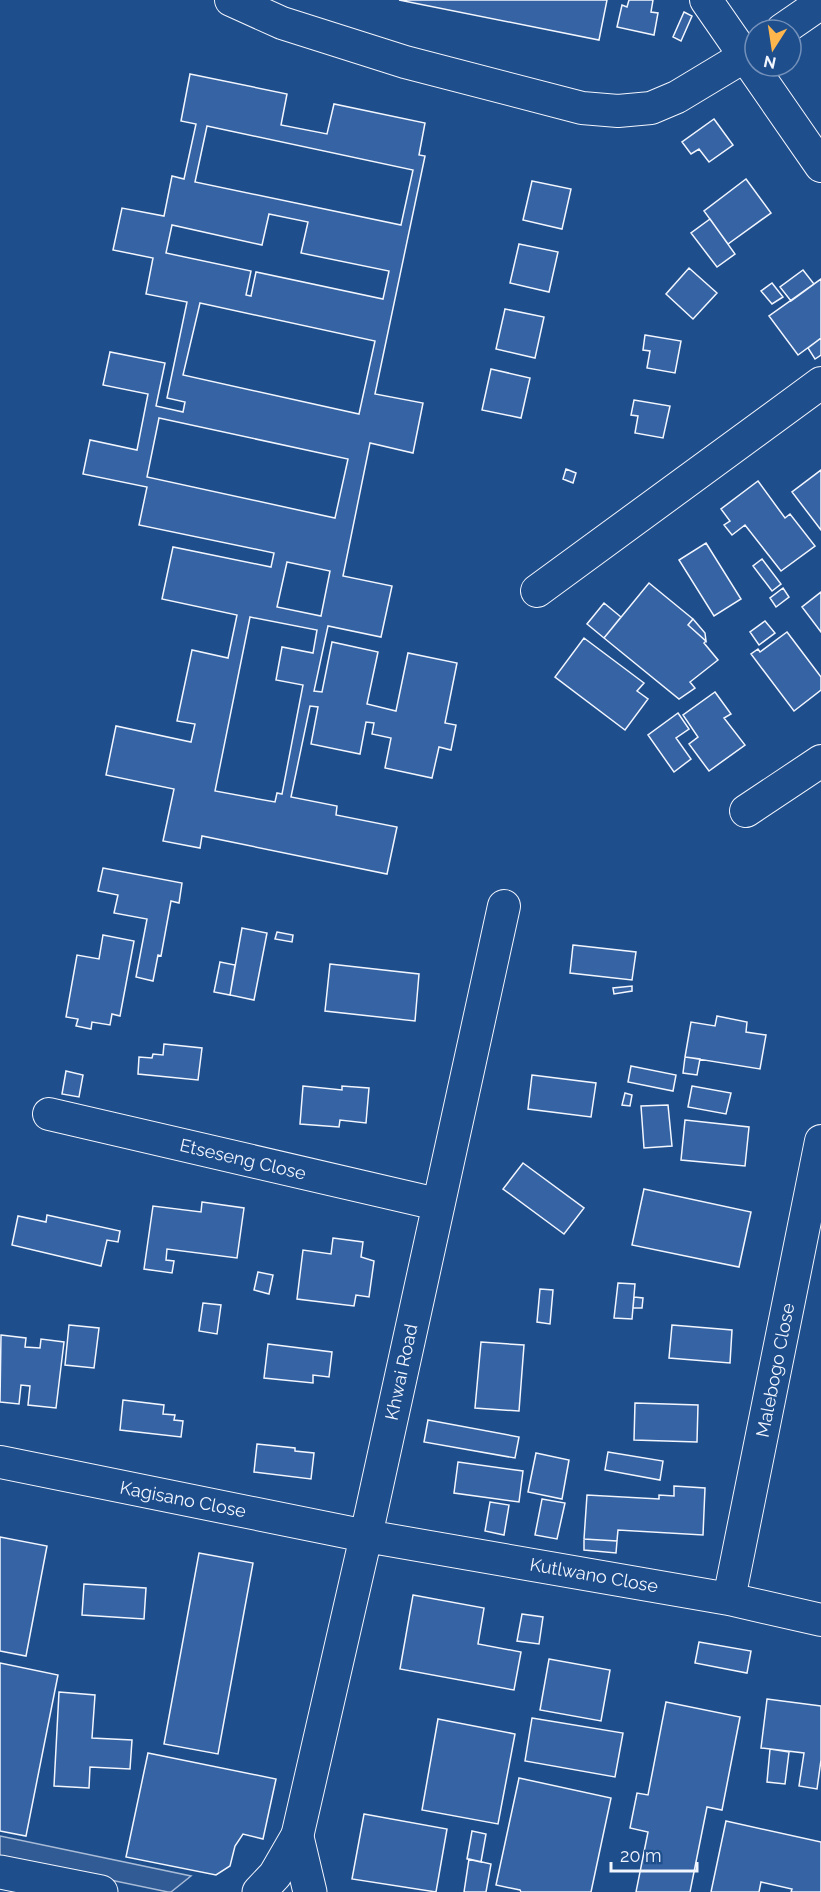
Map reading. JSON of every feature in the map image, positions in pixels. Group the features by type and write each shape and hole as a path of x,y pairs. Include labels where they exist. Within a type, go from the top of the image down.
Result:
{"main road":[{"path":"259,1892 275,1875 297,1837"},
{"path":"297,1837 310,1892"},
{"path":"0,1872 101,1892"}],"street":[{"path":"231,0 282,23 405,62 582,108 618,111 651,108 676,97 743,57"},
{"path":"706,0 743,45"},
{"path":"799,18 821,3"},
{"path":"766,78 821,166"},
{"path":"537,591 821,383"},
{"path":"746,811 821,761"},
{"name":"Khwai Road","path":"297,1837 366,1536 504,906"},
{"name":"Etseseng Close","path":"49,1114 437,1204"},
{"name":"Malebogo Close","path":"729,1599 821,1142"},
{"name":"Kagisano Close","path":"0,1462 366,1536"},
{"name":"Kutlwano Close","path":"366,1536 729,1599 821,1620"}],"shaded area":[{"path":"0,1836 191,1876 168,1892 0,1857"}],"building":[{"path":"399,0 607,0 599,40"},
{"path":"629,0 653,0 651,12 658,13 654,35 617,27 622,5 627,7"},
{"path":"684,12 692,16 681,41 673,37"},
{"path":"190,74 287,94 281,125 327,134 334,104 425,123 419,155 425,156 375,394 423,403 413,453 370,443 343,576 392,586 381,637 328,626 314,691 322,692 332,642 378,652 367,704 396,711 408,653 457,663 445,723 456,725 451,750 439,747 432,778 385,768 391,738 372,734 374,723 366,722 360,754 311,744 318,707 310,706 291,797 337,806 336,815 397,827 387,874 202,836 200,848 163,841 174,789 106,775 116,726 191,742 195,724 177,721 192,650 228,658 237,615 162,599 173,547 271,567 274,553 139,525 147,487 83,474 90,440 137,450 148,394 103,385 110,352 165,363 156,406 183,412 185,402 167,398 187,302 146,294 153,258 113,250 122,208 164,216 172,176 184,179 196,124 181,121","holes":["207,126 413,170 401,225 195,182","269,214 308,222 301,253 389,271 383,299 256,272 251,296 246,295 251,271 166,253 172,225 262,245","200,303 375,341 359,414 183,375","159,418 348,459 335,518 147,477","287,562 330,571 321,616 277,607","250,617 317,630 313,653 282,647 276,680 303,685 282,794 277,793 275,802 215,791"]},
{"path":"714,119 733,145 709,162 699,149 691,154 682,142"},
{"path":"746,179 771,213 728,244 704,211"},
{"path":"532,181 571,189 562,229 523,220"},
{"path":"710,219 735,254 717,267 691,233"},
{"path":"519,244 558,252 549,292 510,283"},
{"path":"689,268 717,293 693,319 666,294"},
{"path":"803,270 814,284 791,301 780,287"},
{"path":"821,279 821,338 798,355 769,316"},
{"path":"772,283 783,297 772,304 761,291"},
{"path":"505,309 544,317 535,358 496,349"},
{"path":"645,335 681,341 675,373 647,368 650,351 643,350"},
{"path":"821,338 821,355 815,359 808,348"},
{"path":"491,369 530,378 521,418 482,410"},
{"path":"634,400 670,406 663,438 635,433 638,416 631,415"},
{"path":"566,469 576,473 573,483 563,479"},
{"path":"821,470 821,530 792,492"},
{"path":"758,481 785,518 790,514 815,546 781,571 745,525 732,535 724,525 730,521 721,509"},
{"path":"706,543 741,599 714,616 679,560"},
{"path":"762,559 781,584 772,591 753,566"},
{"path":"649,583 693,619 688,625 706,641 704,643 718,660 690,682 695,688 679,699 604,638"},
{"path":"783,588 789,597 776,607 770,598"},
{"path":"821,592 821,632 802,607"},
{"path":"604,603 621,617 604,638 587,624"},
{"path":"693,619 705,633 706,641 688,625"},
{"path":"765,621 775,633 759,645 750,632"},
{"path":"787,632 821,677 821,690 794,711 751,654 758,649 760,652"},
{"path":"584,638 644,683 637,691 648,699 625,730 555,677"},
{"path":"715,692 731,714 724,718 745,745 709,771 689,744 698,737 683,715"},
{"path":"678,713 689,729 676,738 691,759 674,772 648,735"},
{"path":"103,868 182,883 179,903 171,901 161,956 158,955 153,981 136,977 147,919 114,913 118,895 98,891"},
{"path":"242,928 267,933 254,1000 230,995"},
{"path":"277,932 293,935 292,942 275,939"},
{"path":"103,935 134,941 120,1016 112,1014 110,1025 92,1022 91,1029 76,1026 78,1019 66,1017 77,955 99,959"},
{"path":"573,945 636,952 632,980 570,973"},
{"path":"220,962 235,965 230,995 214,992"},
{"path":"330,964 419,974 415,1021 325,1011"},
{"path":"632,986 632,991 614,994 613,988"},
{"path":"717,1016 747,1022 746,1032 766,1035 760,1069 685,1057 691,1022 715,1026"},
{"path":"164,1044 202,1048 198,1080 138,1074 139,1057 152,1058 153,1054 163,1055"},
{"path":"685,1057 700,1059 697,1075 683,1073"},
{"path":"631,1066 676,1075 673,1091 628,1082"},
{"path":"66,1071 83,1075 79,1097 62,1094"},
{"path":"532,1075 596,1083 591,1117 528,1109"},
{"path":"303,1086 342,1090 342,1086 369,1088 366,1123 340,1120 339,1127 300,1124"},
{"path":"692,1086 731,1093 726,1114 688,1107"},
{"path":"625,1093 632,1095 630,1106 622,1105"},
{"path":"668,1105 672,1146 644,1148 641,1106"},
{"path":"685,1120 749,1127 745,1166 681,1160"},
{"path":"523,1163 584,1208 564,1234 503,1189"},
{"path":"644,1189 751,1212 739,1267 632,1245"},
{"path":"202,1202 244,1208 237,1258 167,1249 166,1260 174,1261 172,1273 144,1269 153,1206 201,1212"},
{"path":"47,1215 120,1231 118,1242 107,1240 101,1266 12,1245 18,1216 46,1222"},
{"path":"333,1238 363,1242 361,1257 374,1261 369,1297 356,1295 354,1306 297,1299 303,1250 331,1254"},
{"path":"258,1272 273,1275 269,1294 254,1290"},
{"path":"618,1283 635,1284 632,1319 614,1318"},
{"path":"540,1289 553,1290 550,1324 537,1322"},
{"path":"634,1297 643,1298 642,1308 633,1308"},
{"path":"203,1303 221,1305 217,1334 199,1331"},
{"path":"69,1325 99,1328 94,1368 65,1365"},
{"path":"672,1325 732,1330 730,1363 669,1358"},
{"path":"1,1335 26,1338 25,1347 40,1348 41,1339 64,1342 56,1408 28,1405 30,1386 21,1385 19,1404 0,1402"},
{"path":"481,1342 524,1345 519,1411 475,1408"},
{"path":"268,1344 332,1352 329,1377 313,1375 313,1383 264,1378"},
{"path":"123,1400 164,1405 163,1414 175,1415 174,1420 183,1421 181,1437 120,1430"},
{"path":"635,1403 698,1405 697,1442 634,1440"},
{"path":"428,1420 519,1437 515,1458 424,1442"},
{"path":"257,1444 295,1448 295,1451 314,1453 311,1479 254,1472"},
{"path":"608,1452 663,1461 660,1480 605,1470"},
{"path":"536,1453 569,1460 562,1499 528,1492"},
{"path":"458,1462 523,1471 519,1502 454,1493"},
{"path":"674,1486 705,1488 703,1535 618,1530 617,1541 584,1539 587,1495 659,1499 659,1495 674,1496"},
{"path":"542,1499 565,1503 557,1539 535,1535"},
{"path":"490,1502 509,1505 504,1535 485,1531"},
{"path":"0,1537 47,1546 26,1656 0,1651"},
{"path":"584,1539 617,1541 616,1553 584,1550"},
{"path":"199,1553 253,1563 218,1754 164,1744"},
{"path":"84,1584 146,1588 144,1619 82,1615"},
{"path":"413,1595 484,1608 478,1644 521,1652 514,1690 400,1669"},
{"path":"522,1614 543,1617 539,1644 517,1641"},
{"path":"699,1642 751,1651 747,1673 695,1663"},
{"path":"549,1659 610,1670 601,1721 540,1710"},
{"path":"0,1663 58,1675 26,1836 0,1831"},
{"path":"59,1692 95,1695 92,1738 132,1740 130,1769 90,1767 89,1788 54,1786"},
{"path":"767,1699 821,1706 821,1760 817,1789 799,1786 804,1753 761,1748"},
{"path":"666,1702 740,1717 722,1810 707,1807 690,1892 636,1892 648,1832 630,1828 637,1793 648,1795"},
{"path":"532,1718 623,1733 615,1777 525,1761"},
{"path":"438,1719 515,1734 498,1824 422,1810"},
{"path":"770,1749 789,1752 785,1784 767,1782"},
{"path":"148,1753 276,1779 263,1839 243,1834 235,1846 230,1866 216,1875 126,1857"},
{"path":"519,1778 611,1798 591,1892 521,1892 496,1885"},
{"path":"364,1814 447,1829 436,1892 352,1879"},
{"path":"726,1821 821,1842 821,1892 791,1892 792,1889 761,1882 759,1892 711,1892"},
{"path":"472,1831 486,1834 481,1862 467,1859"},
{"path":"469,1859 491,1864 486,1892 464,1892"}]}
